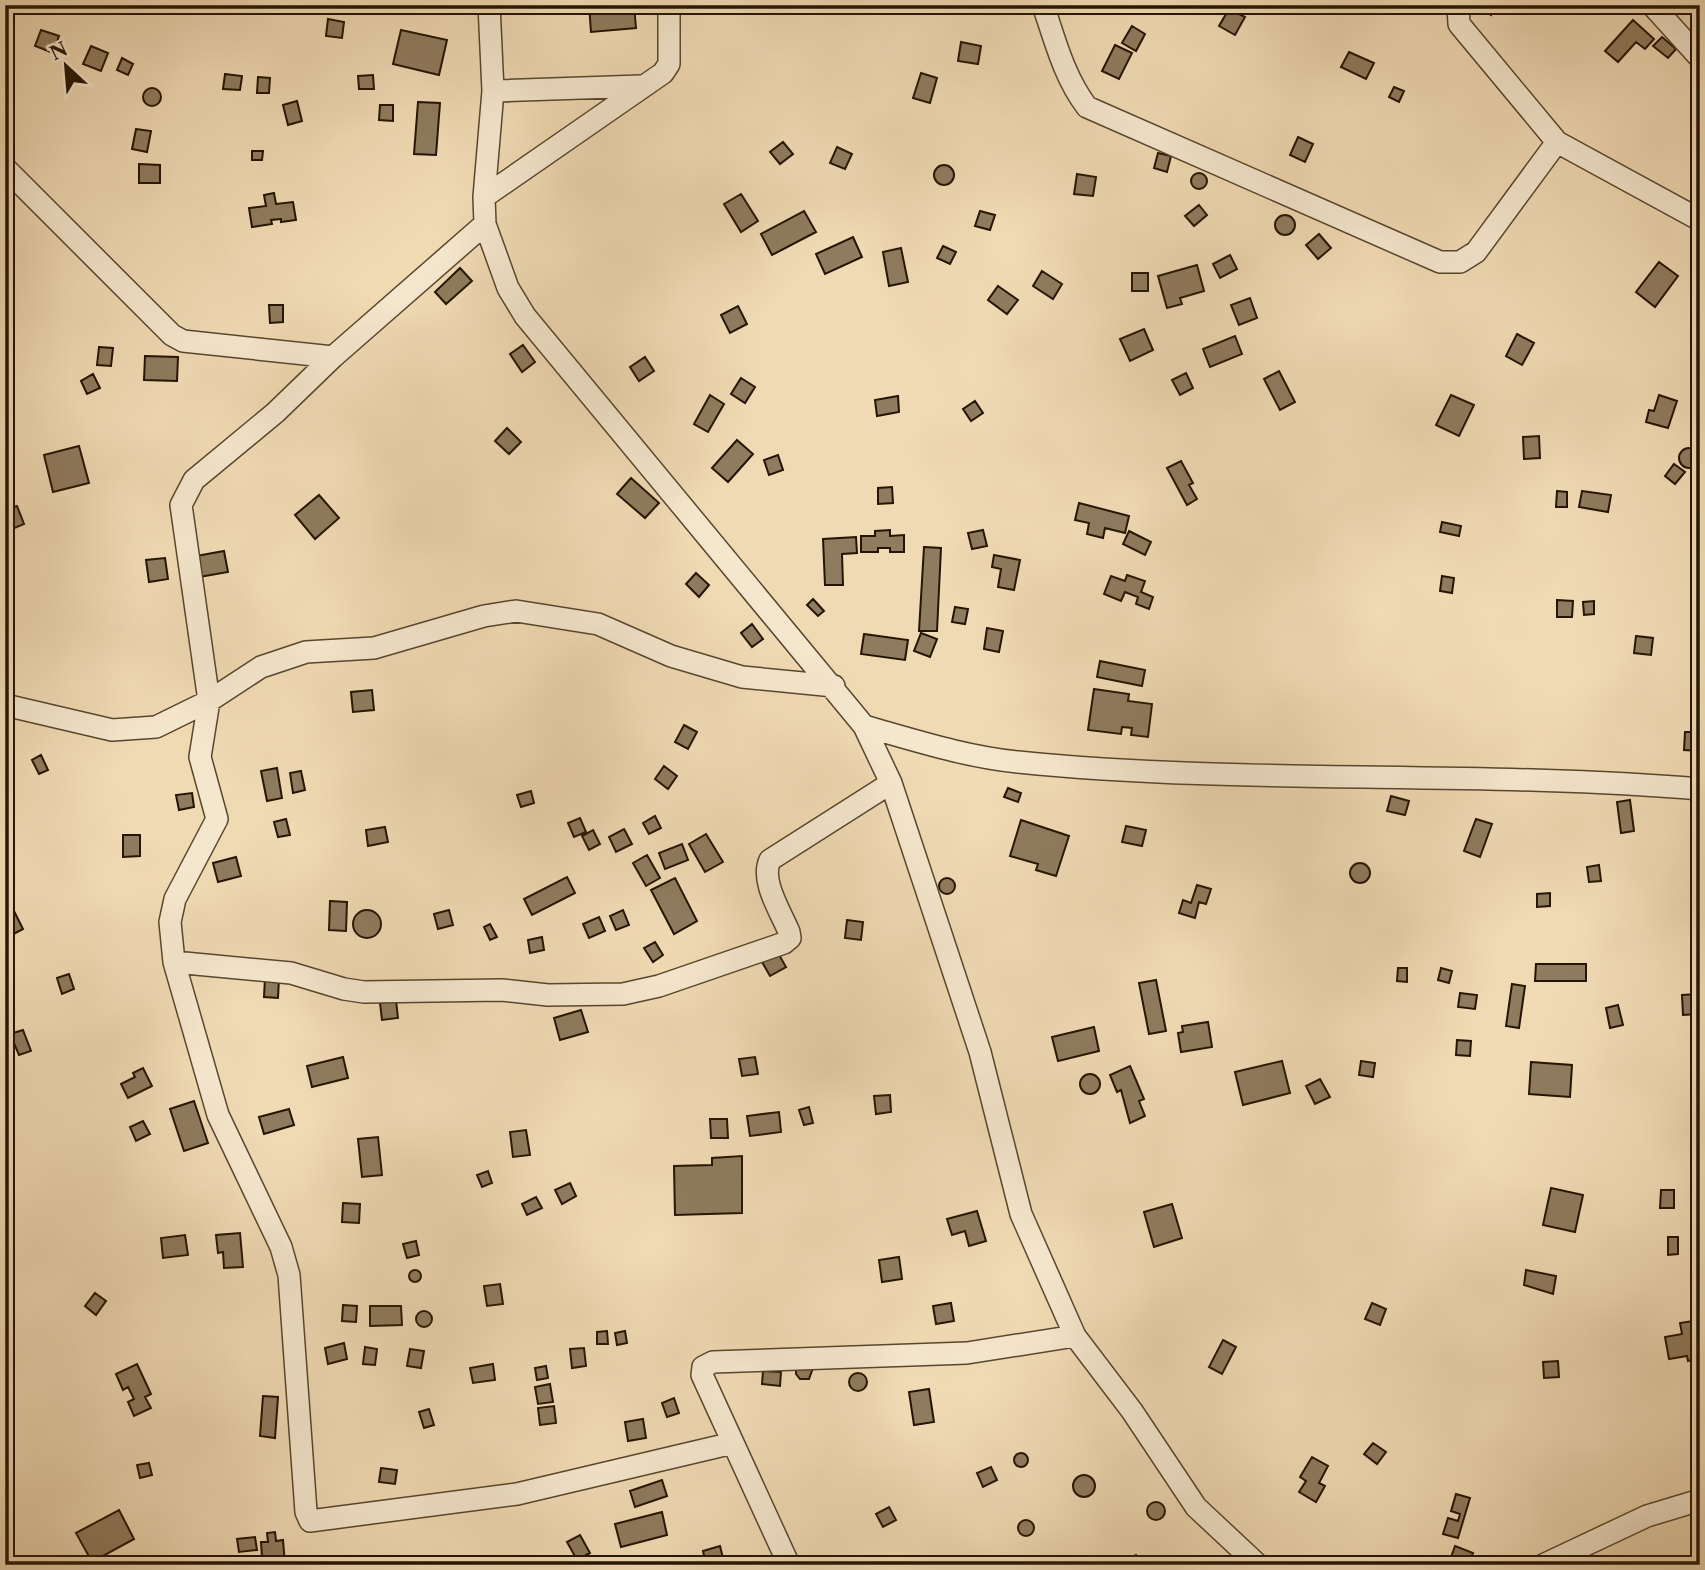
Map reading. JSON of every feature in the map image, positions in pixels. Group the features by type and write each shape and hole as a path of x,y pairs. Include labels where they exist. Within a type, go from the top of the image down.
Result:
{"street":[{"path":"489,5 493,91 484,197 485,224 508,288 524,316 834,686 864,726 891,783 980,1052 1021,1214 1075,1336 1132,1411 1196,1507 1256,1564"},
{"path":"484,197 663,73 669,64 669,5"},
{"path":"1043,5 1067,73 1087,107 1440,262 1460,262 1476,252 1557,142"},
{"path":"1458,5 1459,24 1557,142 1700,220"},
{"path":"1652,5 1700,58"},
{"path":"493,91 641,86"},
{"path":"5,168 172,335 183,341 333,357"},
{"path":"485,224 333,357 275,413 194,480 180,505 209,701 200,757 217,819 175,899 170,922 174,962 218,1115 281,1247 289,1275 306,1512 310,1521 517,1494 733,1443"},
{"path":"5,705 112,730 156,727 209,701 261,667 306,652 374,648 484,616 516,611 598,624 671,656 742,677 834,686"},
{"path":"864,726 1016,762 1402,779 1598,781 1700,789"},
{"path":"174,962 291,973 344,989 364,992 502,990 548,995 623,994 659,986 784,943 790,938 767,879 766,868 770,860 891,783"},
{"path":"789,1565 702,1375 703,1367 713,1362 967,1353 1075,1336"},
{"path":"1543,1565 1647,1516 1700,1500"}],"building":[{"path":"589,5 634,5 636,28 591,32"},
{"path":"1078,5 1094,5 1092,14 1077,10"},
{"path":"1479,5 1499,5 1491,15"},
{"path":"1229,9 1245,17 1235,35 1219,26"},
{"path":"328,19 344,22 342,38 326,36"},
{"path":"1633,20 1654,39 1645,49 1636,42 1618,62 1605,51"},
{"path":"1132,26 1145,34 1136,51 1122,43"},
{"path":"41,30 59,36 53,53 35,46"},
{"path":"401,30 447,40 439,75 393,64"},
{"path":"1662,37 1676,49 1668,58 1653,46"},
{"path":"961,42 981,46 978,64 958,61"},
{"path":"1115,45 1132,53 1119,79 1102,71"},
{"path":"91,46 108,53 101,71 83,64"},
{"path":"1349,52 1374,63 1366,79 1341,67"},
{"path":"122,58 133,64 128,75 117,70"},
{"path":"921,73 937,78 930,103 913,98"},
{"path":"225,74 242,76 240,90 223,89"},
{"path":"373,75 374,89 359,89 358,76"},
{"path":"258,77 270,78 269,93 257,93"},
{"path":"1394,87 1404,91 1399,102 1389,97"},
{"path":"152,88 158,91 161,97 158,103 152,106 146,103 143,97 146,91"},
{"path":"297,101 302,121 288,125 283,105"},
{"path":"418,102 440,103 436,155 414,154"},
{"path":"380,105 393,105 393,121 379,120"},
{"path":"136,129 151,131 147,152 132,149"},
{"path":"1298,137 1313,144 1305,162 1290,155"},
{"path":"783,142 793,154 780,164 770,152"},
{"path":"837,147 852,154 845,169 830,163"},
{"path":"252,151 263,151 262,160 252,160"},
{"path":"1158,153 1171,156 1167,172 1154,168"},
{"path":"139,164 160,165 160,183 139,183"},
{"path":"944,165 951,168 954,175 951,182 944,185 937,182 934,175 937,168"},
{"path":"1199,173 1205,175 1205,187 1199,189 1193,187 1191,181 1193,175"},
{"path":"1077,174 1096,177 1093,196 1074,194"},
{"path":"274,193 276,204 293,202 296,220 271,220 272,224 252,227 249,208 266,206 264,195"},
{"path":"741,194 758,221 741,232 724,204"},
{"path":"1199,205 1207,215 1194,226 1185,216"},
{"path":"804,211 816,232 772,255 761,234"},
{"path":"980,211 995,215 990,230 975,226"},
{"path":"1285,215 1292,218 1295,225 1292,232 1285,235 1278,232 1275,225 1278,218"},
{"path":"1319,234 1331,248 1318,259 1306,245"},
{"path":"853,237 862,257 825,274 816,254"},
{"path":"943,246 956,252 950,264 937,258"},
{"path":"901,248 908,282 889,286 883,252"},
{"path":"1230,255 1237,269 1220,278 1213,264"},
{"path":"1659,262 1678,276 1655,307 1636,292"},
{"path":"1197,265 1204,291 1180,298 1182,304 1167,308 1158,276"},
{"path":"460,268 472,281 446,304 435,292"},
{"path":"1042,271 1062,284 1053,299 1033,286"},
{"path":"1132,273 1148,273 1148,291 1132,291"},
{"path":"998,286 1018,300 1007,314 988,300"},
{"path":"1250,298 1257,318 1239,325 1231,305"},
{"path":"269,305 283,305 283,322 270,323"},
{"path":"738,306 747,324 730,333 721,315"},
{"path":"1144,329 1153,350 1130,361 1120,339"},
{"path":"1517,334 1534,343 1522,365 1506,356"},
{"path":"1235,336 1242,354 1210,367 1203,349"},
{"path":"523,345 535,362 522,372 510,354"},
{"path":"99,347 113,348 111,366 97,365"},
{"path":"145,356 178,357 177,381 144,380"},
{"path":"645,357 654,371 639,381 630,367"},
{"path":"1279,371 1295,402 1280,410 1264,379"},
{"path":"1186,373 1193,388 1180,395 1172,380"},
{"path":"93,374 100,388 87,394 81,381"},
{"path":"741,378 755,387 745,403 731,394"},
{"path":"710,395 724,404 708,432 694,424"},
{"path":"1451,395 1474,405 1459,436 1436,425"},
{"path":"1659,395 1677,401 1668,428 1646,422 1649,410 1654,411"},
{"path":"898,396 899,412 877,416 875,400"},
{"path":"975,401 983,413 971,421 963,409"},
{"path":"507,428 521,442 509,454 495,441"},
{"path":"1539,436 1540,458 1524,459 1523,437"},
{"path":"737,440 753,454 728,482 712,468"},
{"path":"79,446 89,483 53,492 44,455"},
{"path":"1685,448 1693,448 1699,458 1693,468 1685,468 1679,462 1679,454"},
{"path":"778,455 783,470 769,475 764,460"},
{"path":"1181,461 1193,483 1189,485 1197,499 1187,505 1167,468"},
{"path":"1674,464 1685,472 1675,484 1665,476"},
{"path":"631,478 659,503 645,518 617,494"},
{"path":"892,487 893,503 878,504 878,488"},
{"path":"1557,491 1567,492 1567,507 1556,507"},
{"path":"1582,491 1611,495 1608,512 1579,507"},
{"path":"319,495 339,518 315,539 295,515"},
{"path":"1079,503 1129,516 1125,533 1105,528 1103,538 1087,534 1089,523 1075,520"},
{"path":"17,506 24,524 12,529 13,533 5,537 5,510"},
{"path":"1442,522 1461,526 1459,536 1440,532"},
{"path":"890,530 890,536 904,535 904,552 890,552 890,548 878,548 878,552 861,552 861,536 875,536 875,531"},
{"path":"983,530 987,546 972,549 968,533"},
{"path":"1129,531 1151,542 1145,555 1123,544"},
{"path":"856,537 857,553 842,554 843,585 825,585 823,539"},
{"path":"924,547 941,548 937,631 919,631"},
{"path":"224,551 228,572 199,577 196,556"},
{"path":"994,555 1020,560 1014,590 998,587 1001,569 992,567"},
{"path":"165,558 168,579 149,582 146,560"},
{"path":"696,573 709,585 699,597 686,584"},
{"path":"1127,575 1145,581 1141,592 1153,597 1149,609 1136,604 1138,597 1125,592 1121,601 1104,594 1111,576 1125,581"},
{"path":"1442,576 1454,578 1452,593 1440,591"},
{"path":"813,599 824,611 818,616 807,605"},
{"path":"1557,600 1573,601 1572,617 1557,617"},
{"path":"1594,601 1594,614 1584,615 1583,602"},
{"path":"955,607 968,609 965,624 952,622"},
{"path":"752,624 763,639 752,647 741,633"},
{"path":"987,628 1003,631 999,652 984,649"},
{"path":"921,633 937,639 930,657 914,651"},
{"path":"864,634 908,640 905,660 861,654"},
{"path":"1636,636 1653,638 1651,655 1634,653"},
{"path":"1100,661 1145,670 1142,686 1097,677"},
{"path":"1094,689 1129,694 1128,701 1152,704 1148,737 1131,735 1132,728 1122,727 1121,734 1088,730"},
{"path":"372,690 374,710 353,712 351,692"},
{"path":"684,725 697,732 688,749 675,742"},
{"path":"1685,732 1700,732 1700,751 1684,750"},
{"path":"41,755 48,770 39,774 32,760"},
{"path":"664,766 677,776 668,789 655,779"},
{"path":"277,768 282,798 267,801 261,771"},
{"path":"301,771 305,790 293,793 290,773"},
{"path":"1008,788 1021,793 1018,802 1004,797"},
{"path":"531,791 534,803 521,807 517,795"},
{"path":"192,793 194,807 179,810 176,795"},
{"path":"1391,796 1409,801 1405,815 1387,811"},
{"path":"1630,800 1634,831 1621,833 1617,802"},
{"path":"655,816 661,828 649,834 643,823"},
{"path":"580,818 586,832 574,837 568,823"},
{"path":"286,819 290,835 278,837 274,822"},
{"path":"1476,819 1492,824 1480,857 1464,851"},
{"path":"1021,820 1069,836 1056,876 1036,870 1038,864 1010,856"},
{"path":"1126,826 1146,830 1142,846 1122,842"},
{"path":"385,827 388,842 368,846 366,830"},
{"path":"624,829 632,844 616,852 609,837"},
{"path":"593,830 600,844 589,850 582,836"},
{"path":"706,834 723,862 705,872 689,844"},
{"path":"123,835 140,835 140,856 123,857"},
{"path":"682,844 688,860 665,869 659,853"},
{"path":"647,855 660,878 646,886 633,863"},
{"path":"236,857 241,876 218,882 213,863"},
{"path":"1360,863 1367,866 1370,873 1367,880 1360,883 1353,880 1350,873 1353,866"},
{"path":"1599,865 1601,881 1589,882 1587,867"},
{"path":"567,877 575,893 532,915 524,899"},
{"path":"675,878 697,921 674,934 651,890"},
{"path":"944,878 950,878 955,886 953,892 944,894 939,889 939,883"},
{"path":"1197,885 1211,889 1206,904 1199,902 1195,918 1179,913 1183,900 1191,903"},
{"path":"1550,893 1550,906 1537,907 1537,894"},
{"path":"330,901 347,902 346,931 329,930"},
{"path":"10,903 23,929 8,937 5,906"},
{"path":"367,910 377,914 381,924 377,934 367,938 357,934 353,924 357,914"},
{"path":"449,910 453,925 438,929 434,914"},
{"path":"623,910 629,925 616,930 610,916"},
{"path":"599,917 605,931 589,938 583,924"},
{"path":"847,920 863,922 861,940 845,938"},
{"path":"490,924 497,937 490,940 484,927"},
{"path":"542,937 544,950 530,953 528,940"},
{"path":"655,942 663,955 653,962 644,948"},
{"path":"778,953 786,967 770,976 762,962"},
{"path":"1536,964 1586,964 1586,981 1535,981"},
{"path":"1398,968 1407,968 1407,982 1397,981"},
{"path":"1441,968 1452,971 1449,983 1438,980"},
{"path":"69,974 74,989 62,994 57,978"},
{"path":"265,978 279,978 278,998 264,997"},
{"path":"1156,980 1166,1031 1149,1034 1139,983"},
{"path":"1512,984 1525,986 1519,1028 1506,1026"},
{"path":"1460,993 1477,995 1475,1009 1458,1007"},
{"path":"5,994 14,1012 5,1016"},
{"path":"1700,994 1700,1014 1683,1015 1682,995"},
{"path":"396,1000 398,1018 382,1020 380,1003"},
{"path":"1618,1005 1623,1025 1610,1028 1606,1008"},
{"path":"581,1010 588,1032 560,1040 554,1018"},
{"path":"1208,1022 1212,1047 1181,1052 1178,1033 1183,1032 1182,1026"},
{"path":"1094,1027 1099,1051 1058,1061 1052,1037"},
{"path":"23,1030 31,1051 19,1055 10,1034"},
{"path":"1457,1040 1471,1041 1470,1056 1456,1055"},
{"path":"343,1057 348,1078 312,1087 307,1066"},
{"path":"755,1057 758,1074 742,1076 739,1059"},
{"path":"1282,1061 1290,1093 1243,1105 1235,1072"},
{"path":"1361,1061 1375,1063 1373,1077 1359,1075"},
{"path":"1531,1062 1572,1065 1570,1097 1529,1094"},
{"path":"1130,1066 1144,1099 1139,1101 1145,1116 1130,1123 1121,1090 1117,1092 1110,1075"},
{"path":"143,1068 152,1086 128,1098 121,1084 135,1077 133,1073"},
{"path":"1086,1074 1094,1074 1100,1084 1094,1094 1086,1094 1080,1088 1080,1080"},
{"path":"1320,1079 1330,1097 1315,1104 1306,1086"},
{"path":"890,1095 891,1112 876,1114 874,1096"},
{"path":"194,1101 208,1143 184,1151 170,1109"},
{"path":"809,1107 813,1123 804,1125 799,1110"},
{"path":"289,1109 294,1125 264,1134 259,1117"},
{"path":"779,1112 781,1132 750,1136 747,1116"},
{"path":"710,1119 727,1119 728,1138 711,1138"},
{"path":"143,1121 150,1134 136,1141 130,1127"},
{"path":"526,1130 530,1155 513,1157 510,1132"},
{"path":"378,1137 382,1175 362,1177 358,1139"},
{"path":"742,1156 742,1213 675,1215 674,1166 712,1165 712,1158"},
{"path":"488,1171 492,1183 482,1187 477,1175"},
{"path":"570,1183 576,1196 562,1204 555,1190"},
{"path":"1551,1188 1583,1195 1575,1232 1543,1225"},
{"path":"1661,1190 1674,1190 1674,1208 1660,1208"},
{"path":"536,1197 542,1208 527,1215 522,1204"},
{"path":"343,1203 360,1204 359,1223 342,1222"},
{"path":"1172,1204 1182,1238 1154,1247 1144,1212"},
{"path":"977,1211 986,1241 969,1246 965,1231 952,1235 947,1219"},
{"path":"240,1233 243,1267 224,1268 223,1252 218,1253 216,1235"},
{"path":"185,1235 188,1255 163,1258 161,1238"},
{"path":"1668,1237 1678,1237 1678,1254 1668,1255"},
{"path":"416,1241 419,1255 407,1258 403,1244"},
{"path":"899,1257 902,1279 882,1282 879,1260"},
{"path":"415,1270 421,1276 415,1282 409,1276"},
{"path":"1526,1270 1556,1276 1553,1294 1524,1285"},
{"path":"500,1284 503,1304 487,1306 484,1286"},
{"path":"95,1293 106,1301 96,1315 85,1306"},
{"path":"951,1303 954,1321 936,1324 933,1306"},
{"path":"1372,1303 1386,1309 1380,1325 1365,1319"},
{"path":"343,1305 357,1306 356,1322 342,1321"},
{"path":"370,1306 401,1306 402,1325 370,1326"},
{"path":"421,1311 427,1311 432,1319 430,1325 421,1327 416,1322 416,1316"},
{"path":"1700,1320 1700,1358 1688,1361 1687,1356 1669,1359 1665,1337 1682,1334 1680,1323"},
{"path":"607,1331 608,1344 597,1344 597,1332"},
{"path":"625,1331 627,1343 617,1345 615,1333"},
{"path":"1223,1340 1236,1347 1222,1374 1209,1367"},
{"path":"344,1343 347,1359 328,1364 325,1348"},
{"path":"365,1347 377,1349 375,1365 363,1364"},
{"path":"584,1348 586,1366 572,1368 570,1349"},
{"path":"410,1349 424,1351 421,1368 407,1366"},
{"path":"1558,1361 1559,1377 1544,1378 1543,1362"},
{"path":"137,1364 151,1394 145,1397 151,1408 134,1416 128,1402 134,1399 128,1387 123,1390 116,1374"},
{"path":"493,1364 495,1380 473,1383 470,1368"},
{"path":"546,1366 548,1378 537,1380 535,1368"},
{"path":"813,1368 809,1379 800,1379 796,1374 796,1369"},
{"path":"763,1371 781,1372 780,1386 762,1384"},
{"path":"858,1373 864,1376 867,1382 864,1388 858,1391 852,1388 849,1382 852,1376"},
{"path":"550,1384 553,1402 538,1404 535,1387"},
{"path":"929,1389 934,1422 914,1425 909,1392"},
{"path":"263,1396 278,1397 275,1438 260,1436"},
{"path":"674,1398 679,1413 667,1417 662,1403"},
{"path":"554,1406 556,1423 540,1425 538,1408"},
{"path":"429,1409 434,1425 424,1428 419,1412"},
{"path":"643,1419 646,1438 628,1441 625,1422"},
{"path":"1373,1443 1386,1452 1377,1464 1364,1454"},
{"path":"1018,1453 1024,1453 1028,1460 1024,1467 1018,1467 1014,1463 1014,1457"},
{"path":"1312,1457 1328,1466 1319,1483 1325,1486 1316,1502 1299,1492 1306,1481 1300,1477"},
{"path":"149,1463 152,1475 140,1478 137,1465"},
{"path":"991,1467 997,1480 983,1487 977,1473"},
{"path":"381,1468 397,1470 395,1484 379,1482"},
{"path":"1084,1475 1094,1482 1095,1486 1088,1496 1084,1497 1074,1490 1073,1486 1080,1476"},
{"path":"662,1480 667,1496 635,1507 630,1491"},
{"path":"1456,1494 1470,1498 1458,1538 1443,1534 1448,1518 1458,1521 1460,1514 1451,1511"},
{"path":"1156,1502 1162,1505 1165,1511 1162,1517 1156,1520 1150,1517 1147,1511 1150,1505"},
{"path":"889,1507 896,1520 883,1527 876,1514"},
{"path":"119,1510 134,1539 92,1562 76,1533"},
{"path":"662,1512 667,1535 621,1547 615,1524"},
{"path":"1026,1520 1032,1522 1032,1534 1026,1536 1020,1534 1018,1528 1020,1522"},
{"path":"275,1532 276,1541 283,1540 285,1565 267,1565 266,1557 262,1557 261,1542 268,1542 267,1533"},
{"path":"580,1535 590,1553 577,1560 567,1542"},
{"path":"255,1537 257,1550 239,1552 237,1539"},
{"path":"720,1546 724,1562 706,1565 703,1551"},
{"path":"1455,1546 1473,1553 1468,1565 1450,1560"},
{"path":"1136,1555 1141,1565 1121,1565 1120,1562"}]}
